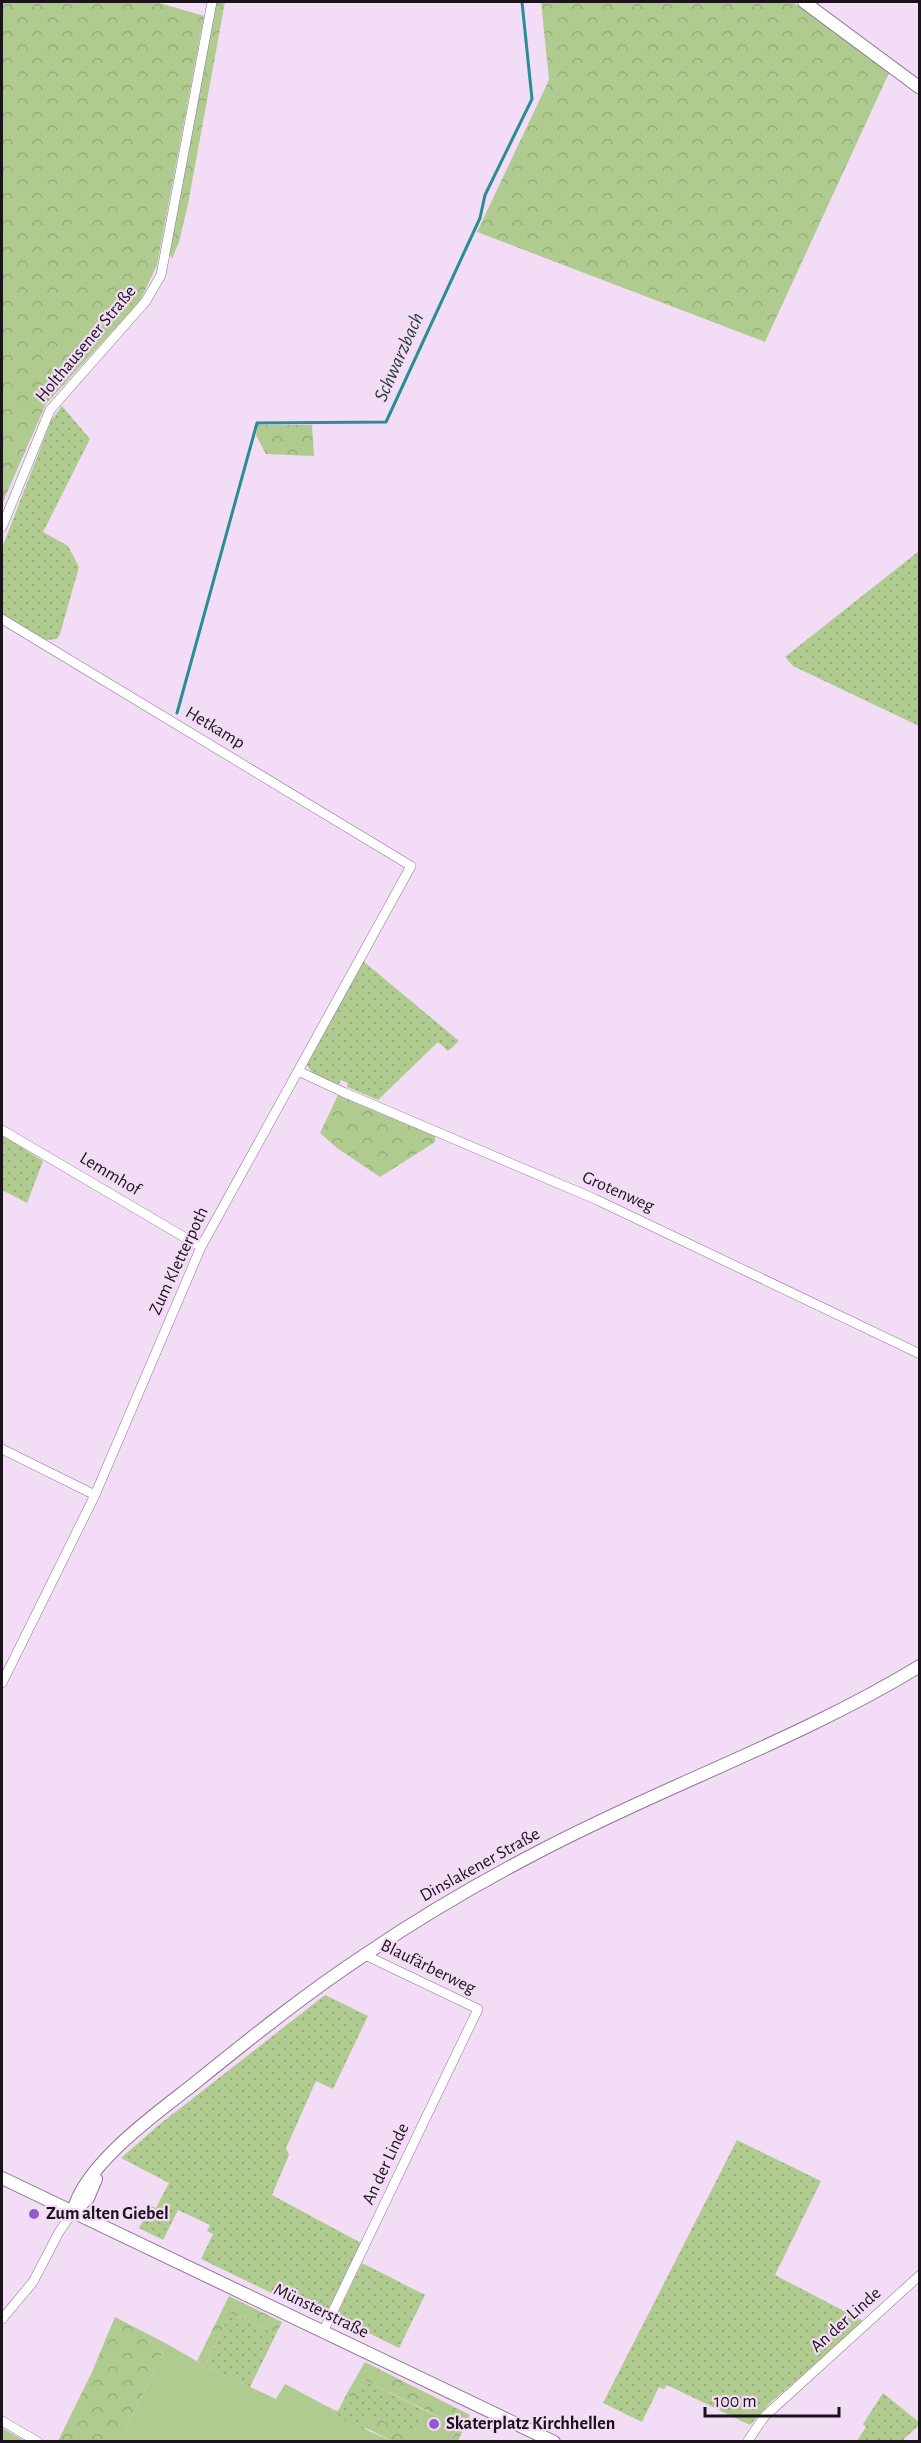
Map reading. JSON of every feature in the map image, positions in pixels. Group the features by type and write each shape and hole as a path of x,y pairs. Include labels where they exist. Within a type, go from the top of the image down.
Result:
{"main road":[{"path":"804,2 920,88"},
{"name":"Dinslakener Straße","path":"73,2212 88,2198 103,2164 133,2132 275,2020 365,1955 452,1900 543,1850 856,1702 920,1666"},
{"name":"Münsterstraße","path":"2,2178 553,2441"}],"street":[{"name":"Holthausener Straße","path":"2,527 50,410 146,301 161,275 212,2"},
{"name":"Hetkamp","path":"2,619 411,866"},
{"name":"Zum Kletterpoth","path":"2,1683 95,1495 201,1247 411,866"},
{"name":"Grotenweg","path":"298,1071 595,1199 920,1354"},
{"name":"Lemmhof","path":"2,1130 201,1247"},
{"path":"2,1449 95,1495"},
{"name":"Blaufärberweg","path":"365,1955 478,2009"},
{"name":"An der Linde","path":"323,2332 478,2009"},
{"path":"2,2319 33,2282 59,2232 73,2212"},
{"name":"An der Linde","path":"747,2442 764,2417 920,2275"},
{"path":"2,2421 38,2442"}],"green space":[{"path":"2,2 156,2 204,16 157,265 140,301 46,404 2,504"},
{"path":"214,2 225,2 188,204 179,242 172,259 168,250"},
{"path":"541,2 793,2 889,73 765,342 477,232 549,80"},
{"path":"62,406 90,439 43,532 68,546 79,567 60,634 57,639 46,640 2,614 2,548 51,421"},
{"path":"258,425 312,425 314,456 266,454 256,435"},
{"path":"919,551 919,726 793,666 785,657"},
{"path":"363,961 459,1041 448,1051 438,1042 378,1100 347,1087 348,1083 341,1080 339,1084 320,1078 307,1064"},
{"path":"338,1095 435,1136 435,1142 380,1177 337,1148 320,1133"},
{"path":"2,1135 43,1161 27,1203 2,1190"},
{"path":"325,1995 368,2016 333,2089 316,2081 286,2148 289,2155 272,2195 361,2243 324,2318 201,2259 213,2234 207,2231 210,2225 178,2210 163,2240 139,2228 151,2206 156,2208 169,2183 121,2158 160,2124"},
{"path":"737,2140 821,2181 775,2275 865,2322 771,2402 750,2425 667,2385 664,2389 659,2387 642,2422 603,2403"},
{"path":"362,2263 425,2295 399,2348 336,2317"},
{"path":"229,2296 282,2322 276,2334 230,2313 205,2366 197,2361"},
{"path":"230,2313 276,2334 250,2387 205,2366"},
{"path":"115,2317 167,2344 120,2441 58,2441 91,2374"},
{"path":"167,2344 205,2366 276,2399 285,2384 334,2410 333,2412 343,2420 392,2441 120,2441"},
{"path":"365,2362 470,2415 458,2441 451,2441 457,2429 446,2420 364,2380 352,2404 347,2393"},
{"path":"364,2380 424,2410 413,2435 375,2417 362,2426 369,2431 368,2433 333,2412 338,2411 347,2393 352,2403"},
{"path":"883,2393 919,2422 919,2425 902,2441 857,2441 866,2427 863,2424"},
{"name":"Skaterplatz Kirchhellen","path":"424,2410 446,2420 457,2429 451,2441 428,2441 413,2435"},
{"path":"366,2417 375,2417 428,2441 392,2441 362,2426"},
{"path":"2,2428 25,2441 2,2441"}],"waterway":[{"name":"Schwarzbach","path":"177,713 257,423 386,422 480,218 485,195 532,99 522,2"}],"place":[{"name":"Zum alten Giebel","path":"34,2214"},
{"name":"Skaterplatz Kirchhellen","path":"434,2424"}]}
